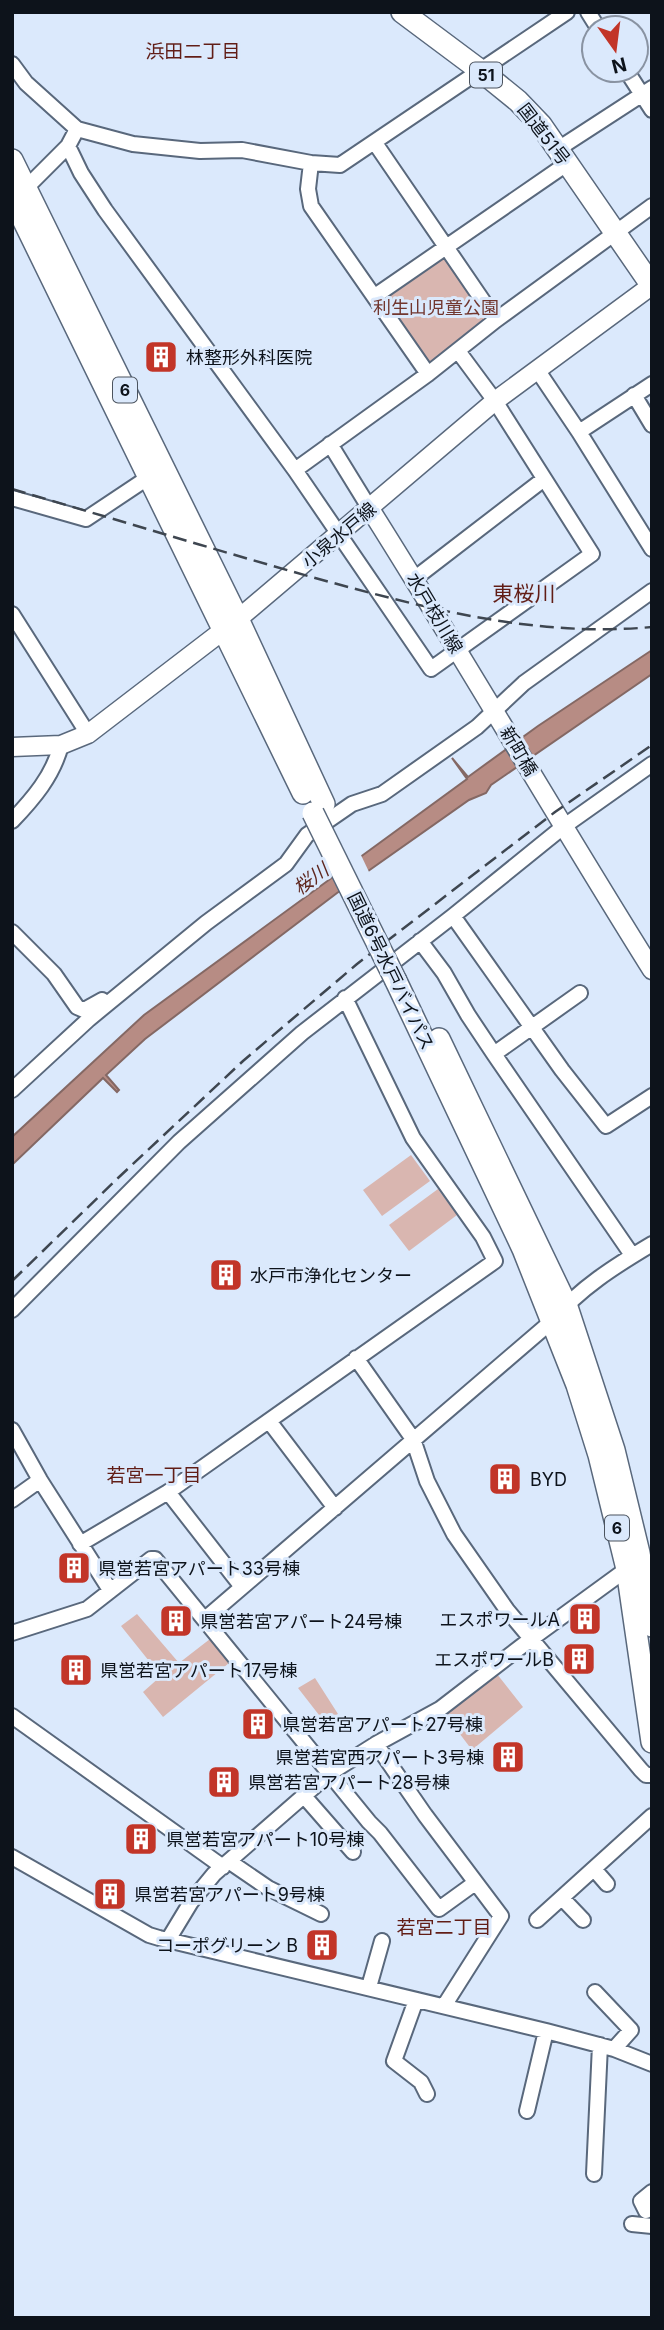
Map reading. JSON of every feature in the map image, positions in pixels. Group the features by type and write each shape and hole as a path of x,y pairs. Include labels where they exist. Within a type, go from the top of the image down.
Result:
{"highway":[{"name":"国道51号","path":"402,12 518,101 541,125 651,287"},
{"name":"国道6号水戸バイパス","path":"12,160 16,197 149,477 231,625"},
{"name":"国道6号水戸バイパス","path":"16,197 231,625 401,976 566,1304 614,1450 639,1553 651,1618"},
{"name":"国道6号水戸バイパス","path":"401,976 523,1248 578,1385 599,1455 626,1569 652,1742"}],"main road":[{"name":"小泉水戸線","path":"12,747 61,746 88,734 231,625 495,401 651,287"},
{"name":"水戸枝川線","path":"370,509 497,715"},
{"name":"新町橋","path":"497,715 562,827"},
{"path":"562,827 652,970"}],"street":[{"path":"12,64 26,83 77,129 133,144 200,151 242,150 311,163 340,165 567,12"},
{"path":"375,296 447,247 647,91 652,110"},
{"path":"16,197 68,146 77,129"},
{"path":"375,143 496,320"},
{"path":"68,146 81,173 105,210 295,470 431,669 592,554 495,401 458,351"},
{"path":"311,163 308,189 311,206 428,373"},
{"path":"295,470 458,351 613,232 652,206"},
{"path":"538,371 652,549"},
{"path":"579,432 652,384"},
{"path":"634,395 652,425"},
{"path":"330,444 370,509"},
{"path":"12,498 86,519 149,477"},
{"path":"414,579 544,479"},
{"path":"12,1090 206,923 286,864 307,835 352,804 382,794 497,715 524,683 652,591"},
{"path":"12,614 88,734"},
{"path":"12,821 42,785 57,762 61,746"},
{"path":"12,1310 179,1142 302,1033 562,827 652,764"},
{"path":"453,916 531,1028 606,1126 652,1096"},
{"path":"12,932 54,974 77,1007 84,1010 115,993 123,992"},
{"path":"420,941 632,1255"},
{"path":"494,1054 580,993"},
{"path":"80,1544 168,1492 495,1261 483,1237 413,1138 345,998"},
{"path":"205,1619 552,1321 566,1304 594,1280 652,1244"},
{"path":"356,1359 413,1439 438,1506 454,1534 507,1610 646,1775 652,1775"},
{"path":"272,1425 335,1508"},
{"path":"12,1430 40,1480 110,1590"},
{"path":"12,1500 40,1480"},
{"path":"168,1492 242,1587"},
{"path":"12,1633 87,1609 151,1559 156,1559 439,1909 475,1884"},
{"path":"168,1940 191,1902 226,1864 330,1773 440,1709 626,1569"},
{"path":"12,1716 226,1864 321,1914"},
{"path":"376,1744 475,1884 501,1916 444,2006"},
{"path":"304,1796 353,1852"},
{"path":"537,1920 652,1816"},
{"path":"12,1857 149,1935 546,2031 607,2047 652,2064"},
{"path":"594,1869 607,1884"},
{"path":"562,1898 583,1920"},
{"path":"369,1987 382,1941"},
{"path":"594,2174 607,2047 631,2030 595,1992"},
{"path":"416,2000 394,2061 414,2074 427,2094"},
{"path":"527,2111 546,2031"},
{"path":"650,2211 641,2201 652,2192"},
{"path":"632,2224 652,2225"}],"green space":[{"name":"利生山児童公園","path":"442,256 447,256 488,319 451,346 452,351 429,364 384,296"},
{"path":"411,1155 430,1181 382,1216 363,1190"},
{"path":"438,1189 457,1215 409,1251 389,1225"},
{"path":"137,1614 179,1663 210,1639 229,1663 163,1717 143,1692 161,1676 121,1626"},
{"path":"497,1674 523,1707 472,1750 444,1713"},
{"path":"315,1678 338,1714 326,1724 298,1688"}],"shaded area":[{"path":"652,650 652,674 491,785 486,793 469,800 337,893 145,1039 106,1075 119,1090 117,1092 103,1078 12,1165 12,1137 144,1015 467,779 452,758 468,777 538,726"}],"pier":[{"path":"360,853 370,874 342,894 332,873"}],"railway":[{"path":"12,489 308,576 435,609 521,624 564,628 652,627"},
{"path":"12,1281 243,1061 357,964 555,812 652,745"}],"place":[{"name":"林整形外科医院","path":"161,357"},
{"name":"水戸市浄化センター","path":"226,1275"},
{"name":"BYD","path":"505,1479"},
{"name":"県営若宮アパート33号棟","path":"74,1568"},
{"name":"エスポワールA","path":"585,1619"},
{"name":"県営若宮アパート24号棟","path":"176,1621"},
{"name":"エスポワールB","path":"579,1659"},
{"name":"県営若宮アパート17号棟","path":"76,1670"},
{"name":"県営若宮アパート27号棟","path":"258,1724"},
{"name":"県営若宮西アパート3号棟","path":"508,1757"},
{"name":"県営若宮アパート28号棟","path":"224,1782"},
{"name":"県営若宮アパート10号棟","path":"141,1839"},
{"name":"県営若宮アパート9号棟","path":"110,1894"},
{"name":"コーポグリーン B","path":"322,1945"}],"district":[{"name":"浜田二丁目","path":"193,51"},
{"name":"東桜川","path":"524,593"},
{"name":"若宮一丁目","path":"154,1475"},
{"name":"若宮二丁目","path":"444,1927"}],"water label":[{"name":"桜川","path":"311,879"}]}
